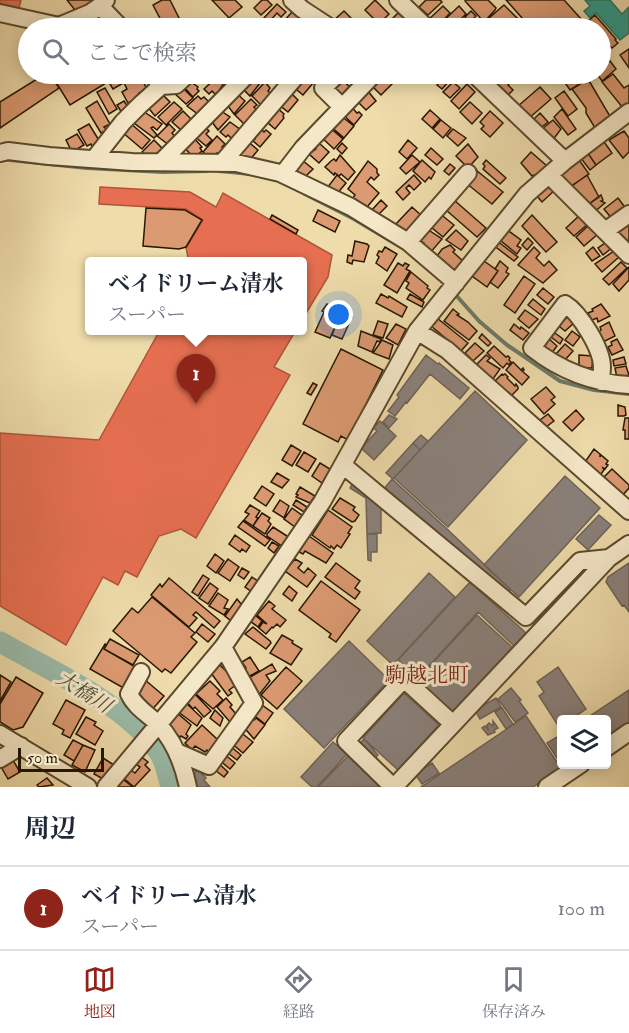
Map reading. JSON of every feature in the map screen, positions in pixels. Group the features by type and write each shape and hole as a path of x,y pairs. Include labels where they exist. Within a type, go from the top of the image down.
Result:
{"street":[{"path":"292,0 314,18"},
{"path":"402,1 418,18"},
{"path":"78,18 90,13 103,3 114,18"},
{"path":"0,13 23,18"},
{"path":"94,159 154,84"},
{"path":"161,162 238,84"},
{"path":"222,163 289,84"},
{"path":"326,84 322,87 342,107"},
{"path":"283,174 303,148 365,84"},
{"path":"484,84 565,161"},
{"path":"106,787 223,647 322,502 417,331 527,194 565,161 629,112"},
{"path":"2,151 94,159 222,163 256,166 283,174 351,207 408,242 452,288"},
{"path":"408,242 468,173"},
{"path":"549,175 629,255"},
{"path":"605,231 629,214"},
{"path":"601,382 602,365 595,345 580,317 565,304 532,348 564,370 601,382 629,385"},
{"path":"417,331 447,350 629,511"},
{"path":"344,465 526,617 580,561 609,558"},
{"path":"453,724 404,679 346,741 393,787 453,724 609,558 629,544"},
{"path":"177,752 209,766 254,703 223,647"},
{"path":"141,672 129,694 132,701 173,743 188,787"},
{"path":"611,744 629,732"},
{"path":"0,734 88,787"},
{"path":"0,759 21,746"},
{"path":"547,787 575,769"}],"building: 商業":[{"path":"0,0 21,0 18,12 0,8"},
{"path":"100,187 190,192 216,207 223,193 332,255 328,277 307,312 307,257 188,257 186,248 203,220 186,209 99,204"},
{"path":"157,335 293,335 274,367 290,375 196,538 181,529 159,536 137,577 125,571 118,585 103,577 66,645 0,606 0,433 99,440"}],"building: 教育":[{"path":"585,0 610,0 622,14 629,7 629,33 620,40 611,30 611,18 600,18 596,13 590,18 584,11 590,6"}],"building: 工業":[{"path":"426,355 469,388 460,399 430,374 395,416 388,411"},
{"path":"475,391 527,440 448,527 394,478"},
{"path":"389,415 397,419 389,428 383,422"},
{"path":"380,421 396,436 374,460 361,448 377,431 373,428"},
{"path":"421,435 428,441 420,450 413,443"},
{"path":"413,443 420,450 393,479 386,473"},
{"path":"565,476 600,508 519,597 484,565"},
{"path":"392,479 511,590 502,599 383,490"},
{"path":"353,483 381,508 381,533 367,534 366,498 350,488"},
{"path":"599,515 611,525 588,550 576,539"},
{"path":"367,534 377,534 377,552 371,552 371,561 368,560"},
{"path":"629,563 629,612 624,605 622,606 606,582 608,577"},
{"path":"429,573 455,597 393,665 367,641"},
{"path":"470,582 526,633 514,646 478,612 418,678 398,660"},
{"path":"477,615 514,649 452,716 415,682"},
{"path":"349,641 389,680 324,748 284,709"},
{"path":"558,667 586,709 577,715 557,715 557,724 539,696 544,692 537,682"},
{"path":"511,688 528,713 515,722 498,699"},
{"path":"629,690 629,724 611,736 611,715 592,715"},
{"path":"404,693 439,725 398,770 363,738"},
{"path":"496,698 501,707 480,719 475,710"},
{"path":"502,708 513,724 506,729 495,712"},
{"path":"526,716 557,762 557,769 560,769 533,787 421,787"},
{"path":"493,721 498,728 488,735 482,728 485,726 488,729 489,723 493,726"},
{"path":"557,737 557,758 547,743"},
{"path":"364,739 378,755 374,759 358,745"},
{"path":"333,742 347,754 317,787 312,787 301,777"},
{"path":"348,756 380,787 318,787"},
{"path":"432,763 439,773 422,784 415,774"},
{"path":"198,769 210,787 193,787 191,777"}],"building: その他":[{"path":"67,0 94,0 78,14"},
{"path":"162,0 170,0 179,18 160,18 153,5"},
{"path":"212,0 235,0 242,7 229,18"},
{"path":"262,0 267,0 272,5 261,15 254,8"},
{"path":"375,0 389,14 385,18 373,18 365,10"},
{"path":"426,0 442,2 428,15 419,7"},
{"path":"488,0 496,8 488,18 480,18 465,1"},
{"path":"506,0 564,0 580,18 522,18"},
{"path":"277,4 286,12 281,17 277,13 273,18 264,18"},
{"path":"504,5 517,18 489,18"},
{"path":"443,6 450,13 445,18 430,18"},
{"path":"459,6 466,14 462,18 446,18"},
{"path":"344,11 351,18 336,18"},
{"path":"471,11 476,16 474,18 465,17"},
{"path":"292,12 299,18 287,18"},
{"path":"398,13 404,18 393,18"},
{"path":"611,33 618,43 611,47"},
{"path":"629,49 629,68 620,55"},
{"path":"611,62 616,69 611,73"},
{"path":"613,74 624,88 629,85 629,104 623,108 604,84 611,84"},
{"path":"29,84 56,84 59,88 0,128 0,102"},
{"path":"57,84 104,84 70,105"},
{"path":"110,84 122,84 113,89"},
{"path":"124,84 144,84 147,89 139,93 141,96 128,103 122,92 127,89"},
{"path":"181,84 194,84 198,87 199,91 193,97"},
{"path":"209,84 223,84 217,96 212,91 209,94 204,89"},
{"path":"242,84 259,84 250,96 240,86"},
{"path":"263,84 270,88 268,91 271,94 261,105 252,96"},
{"path":"298,84 312,84 303,95 297,90"},
{"path":"336,84 347,84 350,87 339,99 330,90"},
{"path":"370,84 392,84 381,95"},
{"path":"438,84 446,84 442,89"},
{"path":"451,84 460,88 450,98 443,92"},
{"path":"467,84 475,92 459,109 451,101"},
{"path":"496,84 509,84 513,90 507,96"},
{"path":"566,84 580,84 570,90"},
{"path":"580,84 591,84 611,118 595,128 586,113 586,108 572,89"},
{"path":"540,87 551,99 528,119 517,107"},
{"path":"105,88 117,109 109,114 97,92"},
{"path":"183,88 193,98 186,104 174,93"},
{"path":"288,90 298,100 288,112 278,104"},
{"path":"367,90 376,101 366,110 353,97"},
{"path":"564,91 577,109 568,116 555,98"},
{"path":"235,92 245,101 234,114 225,102"},
{"path":"161,93 170,102 155,116 146,105"},
{"path":"198,96 201,99 204,97 209,102 199,115 187,106"},
{"path":"251,99 257,105 254,107 257,110 245,125 235,115"},
{"path":"97,101 110,124 104,127 107,130 101,133 86,108"},
{"path":"124,101 128,107 122,113 117,105"},
{"path":"174,102 182,109 166,125 158,117"},
{"path":"347,102 362,115 354,125 340,112"},
{"path":"470,102 482,113 472,124 460,112"},
{"path":"276,107 284,114 284,118 275,129 267,122"},
{"path":"218,109 230,117 218,130 209,118"},
{"path":"562,109 576,129 568,135 554,117"},
{"path":"430,110 440,119 432,128 422,119"},
{"path":"143,111 162,124 157,130 151,128 157,135 154,138 134,123"},
{"path":"183,111 191,119 181,130 172,122"},
{"path":"490,111 503,123 490,137 481,129 484,126 480,122"},
{"path":"337,113 354,126 344,138 328,124"},
{"path":"540,113 548,122 538,130 532,121"},
{"path":"441,120 451,128 443,138 433,129"},
{"path":"553,120 561,129 552,141 541,130"},
{"path":"230,122 241,130 233,140 220,132"},
{"path":"130,123 150,140 142,149 122,132"},
{"path":"89,124 100,142 92,146 91,144 87,146 78,130"},
{"path":"169,124 175,130 172,133 176,138 169,145 157,136"},
{"path":"203,125 209,131 206,134 212,140 206,146 193,135"},
{"path":"258,126 264,132 266,130 271,134 260,147 250,135"},
{"path":"328,126 343,139 334,149 320,136"},
{"path":"453,129 466,138 458,146 447,136"},
{"path":"624,131 629,138 629,152 623,158 609,140"},
{"path":"77,134 84,145 72,152 66,140"},
{"path":"217,136 225,144 222,147 224,149 219,155 217,153 215,156 207,156 203,152"},
{"path":"193,137 202,147 200,148 202,151 192,156 183,146"},
{"path":"602,139 612,153 596,165 587,152"},
{"path":"154,140 164,150 156,157 145,156 142,152"},
{"path":"246,140 258,150 249,161 233,156"},
{"path":"408,140 417,148 407,159 399,152"},
{"path":"319,143 329,152 319,163 309,154 316,149 314,147"},
{"path":"342,143 347,148 342,154 337,149"},
{"path":"468,144 478,157 468,168 456,156"},
{"path":"431,148 443,159 437,165 425,155"},
{"path":"531,152 547,166 536,177 532,176 521,163"},
{"path":"587,152 596,165 590,170 580,157"},
{"path":"340,155 355,172 348,180 341,174 339,176 335,173 334,175 325,167 334,159 336,161"},
{"path":"412,155 420,162 406,174 400,168"},
{"path":"577,157 589,174 568,188 555,174"},
{"path":"302,160 313,169 304,178 295,168"},
{"path":"422,160 435,172 431,179 429,177 425,182 413,171"},
{"path":"486,160 506,178 500,184 483,169"},
{"path":"368,161 377,169 379,175 374,180 371,177 367,182 379,193 367,207 353,198 355,195 348,189"},
{"path":"450,164 455,168 449,175 444,171"},
{"path":"476,170 503,192 492,204 466,183"},
{"path":"337,175 346,183 336,195 327,188"},
{"path":"414,175 421,183 414,190 409,185 406,188 410,193 403,200 396,192"},
{"path":"587,175 599,197 585,207 572,186"},
{"path":"549,181 556,189 542,202 536,195"},
{"path":"601,195 603,200 601,201 605,203 594,212 585,207"},
{"path":"618,198 627,210 613,220 604,209"},
{"path":"381,200 387,206 377,216 371,211"},
{"path":"454,200 486,228 477,237 446,210"},
{"path":"412,207 423,217 406,235 395,225"},
{"path":"146,208 185,210 202,220 186,247 179,249 143,246"},
{"path":"318,210 340,221 335,232 313,221"},
{"path":"439,213 454,225 443,237 431,227"},
{"path":"581,214 589,223 574,236 566,228"},
{"path":"272,215 298,230 296,234 270,219"},
{"path":"532,215 557,242 546,252 522,226"},
{"path":"629,218 629,246 612,231"},
{"path":"590,224 598,234 584,246 576,237"},
{"path":"427,229 442,239 430,253 422,245 424,243 418,239"},
{"path":"506,229 521,240 517,246 521,248 517,254 501,241 503,238 500,236"},
{"path":"456,230 468,241 461,250 446,240"},
{"path":"528,238 533,243 527,250 522,245"},
{"path":"355,241 369,246 364,262 353,260 352,264 347,262 348,255 352,256"},
{"path":"497,241 518,257 514,261 493,245"},
{"path":"608,241 613,247 603,255 598,248"},
{"path":"450,245 455,250 453,252 464,262 453,275 435,259 442,249"},
{"path":"385,247 397,254 387,271 376,263 379,251 382,252"},
{"path":"534,247 540,253 536,258 544,266 549,261 557,270 543,283 518,265"},
{"path":"593,247 600,256 592,261 586,253"},
{"path":"614,251 619,257 602,272 595,264"},
{"path":"484,261 498,271 487,287 472,276"},
{"path":"500,261 508,268 506,272 509,274 498,288 490,282 498,271 495,269"},
{"path":"621,262 627,268 609,285 603,279"},
{"path":"398,263 403,266 405,263 409,265 406,269 410,271 397,293 384,285"},
{"path":"629,267 629,280 619,291 613,284"},
{"path":"411,272 430,290 423,300 406,288 409,283 406,281"},
{"path":"524,276 535,284 515,313 504,305"},
{"path":"543,288 554,297 548,304 537,295"},
{"path":"381,294 407,307 402,317 376,303"},
{"path":"410,294 424,302 422,307 407,299"},
{"path":"533,299 545,309 541,315 528,305"},
{"path":"327,304 336,308 333,315 339,318 330,338 315,332 324,312 322,311"},
{"path":"601,304 610,316 598,322 597,318 592,320 588,313"},
{"path":"453,309 477,331 469,340 444,321"},
{"path":"525,310 538,319 529,328 518,319"},
{"path":"341,313 352,317 342,339 332,335"},
{"path":"563,313 575,322 565,331 555,323"},
{"path":"437,318 468,343 461,351 431,326"},
{"path":"378,321 388,324 383,338 373,335"},
{"path":"609,322 615,336 603,342 598,332 601,330 600,327"},
{"path":"396,324 406,329 398,345 386,338"},
{"path":"514,324 529,333 523,340 510,330"},
{"path":"361,331 381,339 380,342 377,341 372,352 358,346"},
{"path":"572,331 580,337 573,346 565,340"},
{"path":"555,333 563,339 560,344 551,337"},
{"path":"482,334 491,343 488,346 479,338"},
{"path":"547,337 557,346 551,354 541,345"},
{"path":"617,339 623,350 612,355 608,347"},
{"path":"382,340 393,345 389,359 373,353"},
{"path":"475,343 484,351 473,361 465,353"},
{"path":"565,344 573,351 564,361 556,354"},
{"path":"494,346 510,358 509,365 507,363 503,368 487,353"},
{"path":"341,349 383,370 348,440 341,436 338,442 303,424"},
{"path":"486,355 490,358 487,361 500,369 493,379 478,370 480,368 477,364"},
{"path":"579,355 593,356 592,368 579,368"},
{"path":"624,357 626,364 614,366 613,360"},
{"path":"513,362 521,370 523,368 522,371 529,377 522,385 506,370"},
{"path":"626,366 629,375 617,378 615,368"},
{"path":"505,374 518,387 511,396 495,381"},
{"path":"313,383 317,385 311,395 307,393"},
{"path":"546,387 555,397 551,400 555,404 544,414 531,399"},
{"path":"618,405 625,407 626,415 618,416"},
{"path":"576,410 584,419 572,431 563,422"},
{"path":"548,414 554,421 546,427 540,420"},
{"path":"625,418 629,418 629,439 625,439 625,430 623,430"},
{"path":"291,445 301,451 292,466 282,460"},
{"path":"594,449 600,457 601,455 608,461 606,464 608,465 605,469 603,468 601,474 592,471 594,469 585,462"},
{"path":"304,452 316,459 308,472 296,465"},
{"path":"320,463 330,469 322,483 312,476"},
{"path":"612,469 629,485 621,497 602,479"},
{"path":"277,473 289,480 282,488 271,482"},
{"path":"262,486 274,494 266,506 254,498"},
{"path":"300,487 315,496 310,503 296,497"},
{"path":"340,498 355,507 353,510 359,515 355,521 352,522 332,509"},
{"path":"280,500 289,506 284,518 273,511"},
{"path":"296,500 307,507 304,512 293,505"},
{"path":"250,505 260,511 253,526 244,520 249,514 245,512"},
{"path":"292,508 303,516 295,527 284,519"},
{"path":"328,510 352,527 341,548 337,545 334,549 331,546 330,548 312,535"},
{"path":"262,513 270,518 268,521 271,524 265,534 253,526"},
{"path":"243,521 270,540 265,546 238,527"},
{"path":"273,527 290,538 284,545 282,546 267,536"},
{"path":"235,535 250,546 246,552 242,549 240,552 229,544"},
{"path":"309,536 333,553 326,563 305,551 303,554 299,552"},
{"path":"272,542 279,546 274,553 268,548"},
{"path":"215,554 224,561 216,573 207,566"},
{"path":"228,559 239,567 230,581 218,573"},
{"path":"295,559 302,563 298,568 304,573 308,568 316,575 307,587 285,571"},
{"path":"336,563 360,581 355,588 360,592 355,599 325,577"},
{"path":"242,568 249,572 244,579 238,575"},
{"path":"203,575 209,579 198,596 192,592"},
{"path":"252,577 259,582 252,592 245,587"},
{"path":"169,578 220,621 214,628 196,612 193,615 197,618 189,627 151,595 160,584 162,587"},
{"path":"321,581 360,610 336,642 329,637 331,634 299,610"},
{"path":"210,583 218,589 208,604 199,598"},
{"path":"289,586 297,593 292,601 283,594"},
{"path":"218,593 228,600 224,608 228,609 224,615 209,606"},
{"path":"152,597 195,633 191,637 197,642 171,673 165,669 162,672 113,631 132,608 138,613"},
{"path":"237,599 242,605 231,621 225,616"},
{"path":"269,601 275,606 272,609 286,620 280,627 277,624 272,627 266,634 259,628 263,622 267,624 257,615"},
{"path":"255,615 262,621 258,627 250,621"},
{"path":"202,624 215,634 208,642 196,632"},
{"path":"253,627 270,641 266,649 245,634"},
{"path":"282,635 302,649 291,665 270,653"},
{"path":"110,639 139,655 133,665 104,649"},
{"path":"105,644 104,649 139,669 127,690 90,669"},
{"path":"250,657 259,671 246,678 241,671 246,668 242,662"},
{"path":"272,664 276,671 266,675 270,681 258,696 247,679"},
{"path":"220,665 232,677 236,685 229,690 232,693 228,696 211,673"},
{"path":"286,667 302,681 277,709 261,695"},
{"path":"0,675 11,682 0,701"},
{"path":"16,677 43,693 23,727 13,730 0,722 0,704"},
{"path":"144,679 164,696 151,711 135,694"},
{"path":"210,681 220,691 217,694 223,700 213,709 196,694"},
{"path":"193,692 211,711 204,717 185,700"},
{"path":"226,698 237,715 230,722 217,707"},
{"path":"66,700 85,710 70,738 62,734 64,730 53,724"},
{"path":"185,702 202,718 197,726 177,711"},
{"path":"262,705 273,713 265,724 251,713"},
{"path":"215,710 223,718 220,726 210,718"},
{"path":"176,712 191,725 186,739 167,726"},
{"path":"86,717 96,722 94,725 103,731 95,745 76,734"},
{"path":"251,718 254,720 256,718 265,725 254,739 242,725"},
{"path":"202,725 219,741 211,754 195,746 192,750 185,743"},
{"path":"239,731 253,742 243,753 230,742"},
{"path":"73,740 83,745 74,761 64,755"},
{"path":"83,745 95,750 85,772 72,765"},
{"path":"229,745 241,755 237,760 224,750"},
{"path":"223,753 235,763 230,769 218,759"},
{"path":"139,755 148,762 145,765 150,770 134,787 121,776 128,768 135,773 140,767 133,762"},
{"path":"11,757 20,772 8,779 0,765"},
{"path":"103,758 114,765 105,780 94,774"},
{"path":"216,761 228,772 224,777 211,767"},
{"path":"120,777 133,787 112,787"},
{"path":"47,778 53,785 39,787 37,785"}],"waterway":[{"path":"1,159 87,168 163,172 206,171"},
{"path":"219,171 251,174"},
{"path":"305,194 354,219 406,250"},
{"path":"454,293 479,321 507,345 560,381 594,390 629,394"},
{"name":"大橋川","path":"0,642 86,690 127,718 159,752 171,787"}],"place":[{"name":"ベイドリーム清水","path":"196,404"}],"district":[{"name":"駒越北町","path":"427,675"}]}
